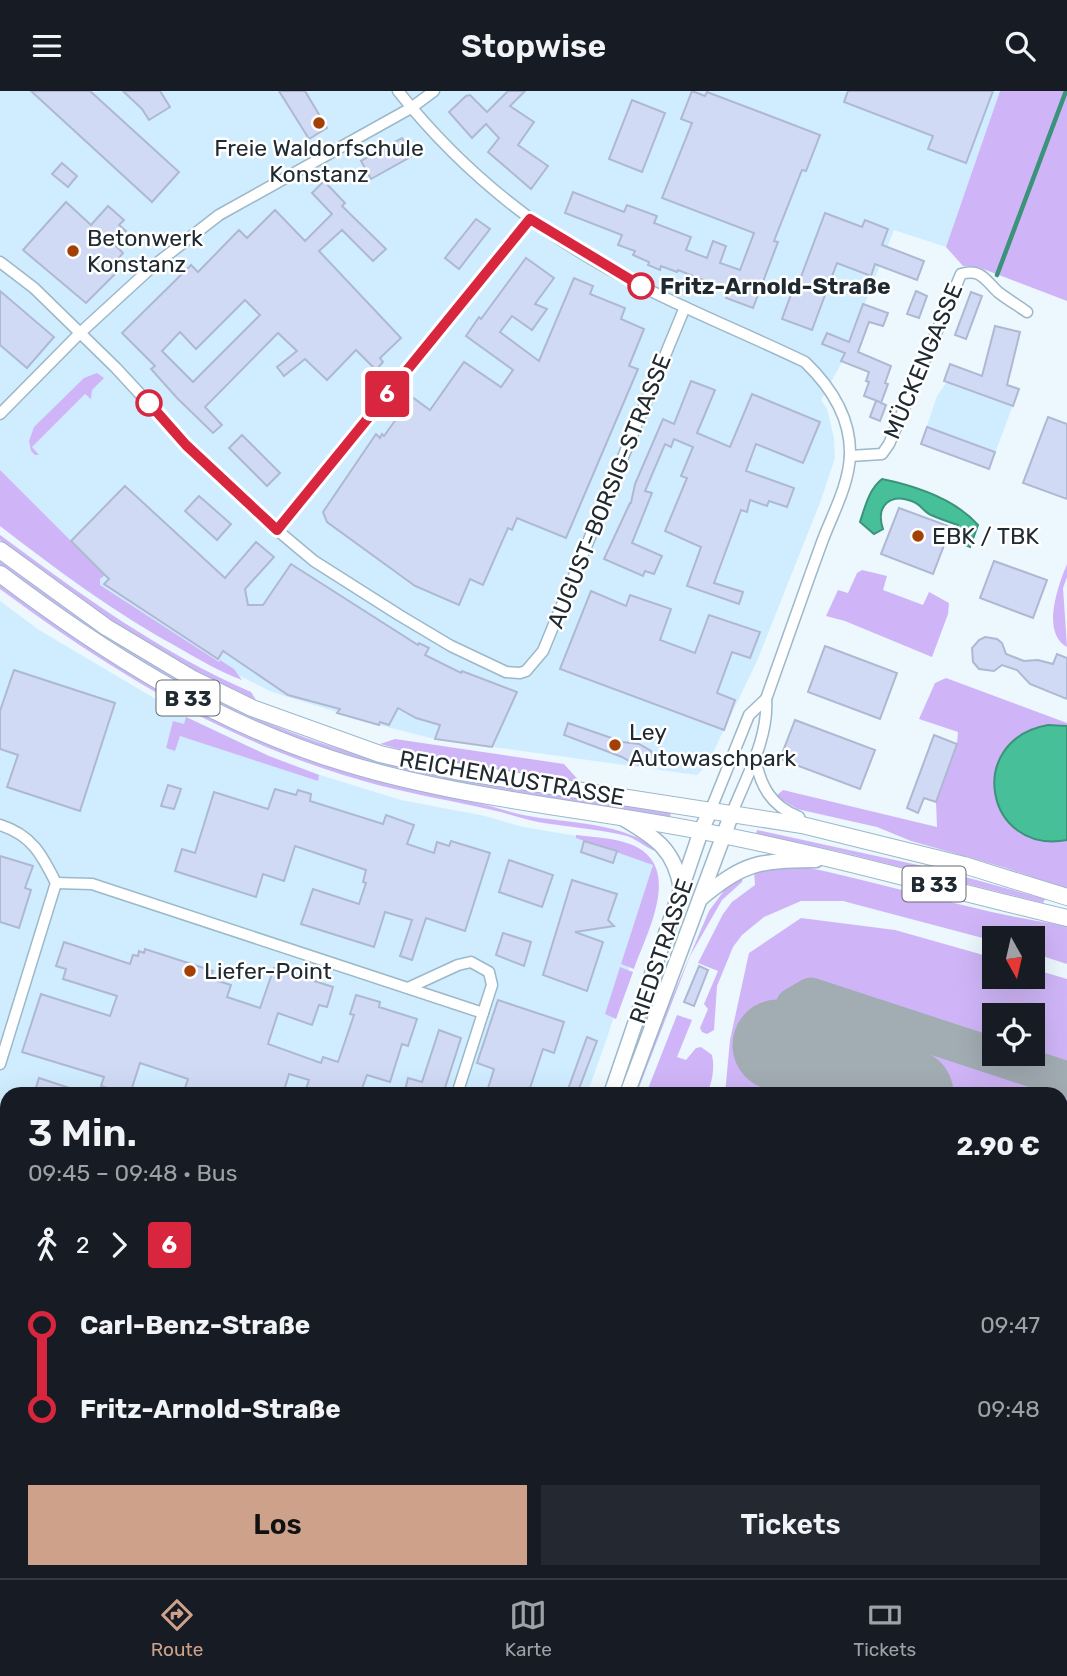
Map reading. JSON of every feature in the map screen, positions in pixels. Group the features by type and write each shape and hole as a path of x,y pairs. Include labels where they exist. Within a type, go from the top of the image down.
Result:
{"main road":[{"name":"REICHENAUSTRASSE","path":"0,550 115,633 163,662 252,708 380,754 553,787 802,825 925,854 1067,897"},
{"name":"REICHENAUSTRASSE","path":"0,574 86,636 149,676 238,723 334,760 445,788 722,835 831,859 1067,918"}],"street":[{"path":"398,91 445,145 491,189 530,219 617,274 805,362 823,380 837,400 846,425 850,456 845,485 810,573 766,699 767,715 755,757 732,813"},
{"path":"0,414 80,333 152,267 219,215 411,108 434,91"},
{"path":"0,262 34,288 116,367 186,445 277,530 530,219"},
{"name":"MÜCKENGASSE","path":"850,456 882,454 889,444 961,274 977,272 985,276 1001,294 1027,312"},
{"name":"AUGUST-BORSIG-STRASSE","path":"277,530 314,561 451,646 506,672 527,671 543,651 685,307"},
{"path":"710,809 749,715 766,699"},
{"path":"755,757 761,782 772,801 799,817 802,825"},
{"name":"RIEDSTRASSE","path":"613,1087 710,809"},
{"name":"RIEDSTRASSE","path":"630,1087 732,813"},
{"path":"622,817 667,851 679,875 681,891"},
{"path":"0,825 30,840 44,858 56,883 0,1064"},
{"path":"699,899 734,873 758,863 831,859"},
{"path":"56,883 92,884 483,1013"},
{"path":"408,988 458,965 471,962 489,972 492,985 459,1087"}],"shaded area":[{"path":"0,91 1000,91 946,247 894,230 842,362 821,400 827,409 834,438 835,458 821,500 757,661 707,765 697,775 435,739 272,692 216,664 146,622 0,516"},
{"path":"1000,91 1066,91 1056,120 1067,91 1067,301 978,267 963,266 946,247"},
{"path":"950,364 1019,389 989,469 921,444 937,396 947,382"},
{"path":"97,373 104,378 92,390 91,399 85,394 32,447 39,455 35,455 31,451 29,441 34,427 84,378"},
{"path":"0,470 105,575 100,579 100,585 234,669 242,680 132,621 0,526"},
{"path":"882,479 908,485 958,507 978,525 970,547 953,540 958,525 931,515 906,499 892,500 883,507 883,529 874,534 860,522 871,493"},
{"path":"0,535 121,621 184,659 251,692 256,700 184,665 129,632 0,540"},
{"path":"0,559 87,623 179,679 243,712 315,741 388,762 464,779 671,811 670,818 518,794 418,774 320,747 272,729 200,696 131,656 0,565"},
{"path":"1067,564 1067,577 1063,588 1067,647 1059,640 1053,620 1056,596"},
{"path":"862,570 887,576 883,590 923,605 929,592 949,603 948,614 932,657 845,621 826,616 838,590 848,593 857,573"},
{"path":"0,583 76,637 154,687 195,710 279,748 342,770 523,815 613,829 630,834 660,852 627,836 538,822 378,785 275,751 180,705 134,679 44,621 0,589"},
{"path":"0,601 39,630 186,717 269,756 401,800 485,816 523,827 631,845 653,865 654,888 590,1087 0,1087"},
{"path":"946,678 1067,723 1067,726 1051,725 1031,731 1005,749 998,764 996,792 1005,818 1024,835 1037,840 1067,840 1067,889 1006,868 911,841 877,827 797,809 776,796 783,790 937,827 936,802 957,744 958,732 919,719 935,683"},
{"path":"186,717 269,756 319,775 318,781 180,736 175,751 166,748 173,721 184,724"},
{"path":"1048,725 1067,726 1067,840 1039,840 1018,830 1003,814 995,794 995,772 1004,751 1021,735"},
{"path":"395,739 564,764 582,784 449,762 380,744"},
{"path":"757,830 936,869 1045,899 1043,903 841,852 756,834"},
{"path":"576,835 630,844 646,854 656,867 658,901 634,969 621,964 653,865 576,838"},
{"path":"800,866 1000,914 1067,926 1067,964 1045,957 1045,926 982,926 982,938 843,901 801,901 764,917 742,935 733,947 717,986 714,1030 707,1034 700,1028 708,1009 704,1004 718,971 698,963 723,914 732,902 755,885 754,871"},
{"path":"743,876 742,882 722,900 690,956 638,1087 641,1070 709,911 726,888"},
{"path":"801,918 895,930 982,955 982,989 1045,989 1045,973 1067,979 1067,1087 726,1087 730,1040 749,953"},
{"path":"620,967 633,972 616,1019 605,1014"},
{"path":"677,1015 692,1020 677,1057 686,1060 696,1048 701,1047 712,1055 709,1087 649,1087"}],"building":[{"path":"31,91 90,91 179,172 152,202"},
{"path":"123,91 160,91 170,107 149,120 142,109"},
{"path":"279,91 305,91 327,128 309,139"},
{"path":"508,91 525,91 510,106 534,122 518,145 548,166 531,189 488,152 499,138 486,124 472,138 449,112 470,95 487,112"},
{"path":"692,91 705,96 707,92 820,135 806,171 802,170 774,241 778,242 753,308 726,298 729,290 678,270 677,272 661,266 660,270 648,265 649,262 633,255 635,251 618,245 622,235 565,213 573,192 624,212 627,205 657,216 654,223 691,237 686,250 707,258 713,241 726,246 720,263 740,270 754,233 662,198 692,123 681,119"},
{"path":"848,91 993,91 966,163 928,149 933,136 844,102"},
{"path":"632,100 665,113 642,172 609,159"},
{"path":"402,138 412,156 371,179 361,161"},
{"path":"62,163 77,176 68,187 52,174"},
{"path":"324,181 345,203 342,206 386,249 373,261 342,230 319,251 401,338 380,358 383,362 376,370 356,350 327,380 305,359 284,376 277,367 297,351 278,333 205,407 222,425 213,433 177,398 151,369 155,366 122,333 191,265 198,272 239,230 247,238 275,210 305,241 332,214 312,193","holes":["245,300 260,315 193,382 162,351 180,332 196,349"]},
{"name":"Betonwerk Konstanz","path":"66,202 91,225 108,206 124,220 119,225 126,231 115,245 123,253 112,266 118,271 86,303 23,250"},
{"path":"825,213 862,227 865,220 888,229 882,245 924,261 917,280 875,264 871,276 837,263 812,330 782,319"},
{"path":"476,219 490,229 459,269 445,258"},
{"path":"526,258 554,278 535,304 547,309 532,330 512,316 500,332 539,361 574,278 593,286 590,294 625,308 621,319 644,329 629,366 638,369 566,538 517,518 512,530 508,528 483,585 470,579 459,605 415,586 327,522 323,512 376,434 380,438 382,434 384,436 412,397 430,410 464,362 501,387 513,370 466,336"},
{"path":"0,291 54,337 27,368 0,345"},
{"path":"916,291 927,296 919,318 907,314"},
{"path":"971,292 982,296 966,339 955,335"},
{"path":"863,304 888,313 883,326 869,322 858,352 891,366 881,403 886,405 880,421 870,417 876,401 880,402 864,396 869,372 841,361 845,353 822,344 827,333 849,342"},
{"path":"995,326 1020,332 1007,385 1019,389 1013,406 944,381 950,364 982,376"},
{"path":"691,381 715,390 697,433 730,447 752,394 820,422 803,463 756,444 746,471 794,488 787,507 769,501 767,506 750,500 747,512 741,510 714,583 743,592 739,604 687,586 701,547 665,531 687,478 681,476 693,447 674,439 671,447 665,444 645,491 652,493 632,543 662,556 654,574 645,571 643,576 604,559 631,503 635,484 663,419 674,424"},
{"path":"1048,417 1067,424 1067,499 1023,483"},
{"path":"927,427 995,452 989,469 921,444"},
{"path":"242,435 280,473 267,486 229,448"},
{"path":"125,486 225,578 256,542 274,557 245,589 248,605 263,605 291,564 418,645 419,643 429,648 425,655 461,673 462,671 517,692 492,747 435,739 440,725 416,718 398,708 389,725 380,722 379,725 337,713 340,709 288,695 223,651 218,659 104,584 109,579 71,541"},
{"path":"199,496 231,524 217,540 185,511"},
{"name":"EBK / TBK","path":"899,508 951,527 933,574 881,554"},
{"path":"994,561 1047,580 1033,618 980,598"},
{"path":"591,591 626,606 630,595 671,609 660,640 695,653 709,615 760,632 750,658 732,652 717,693 735,700 724,730 560,669"},
{"path":"985,637 997,639 1002,643 1006,654 1024,661 1038,660 1053,664 1057,654 1067,658 1067,699 1030,684 1017,670 1002,665 994,671 979,669 973,662 972,648"},
{"path":"825,646 897,673 880,719 808,692"},
{"path":"14,670 115,703 80,811 7,787 18,755 0,749 0,711"},
{"path":"795,720 875,750 860,789 780,759"},
{"name":"Ley Autowaschpark","path":"568,723 623,742 639,744 651,751 654,761 647,765 634,764 564,735"},
{"path":"934,735 957,744 936,802 924,798 918,813 907,808"},
{"path":"168,785 181,789 174,809 161,806"},
{"path":"275,789 296,795 298,790 311,794 310,801 383,824 386,815 414,825 407,844 434,853 437,842 449,846 451,841 490,853 465,931 426,918 412,960 400,956 412,920 385,912 374,947 301,924 313,889 359,904 366,883 363,882 366,870 295,846 284,881 263,874 256,897 175,871 182,849 195,853 214,792 268,809"},
{"path":"584,841 617,851 613,863 581,852"},
{"path":"0,856 33,866 25,888 31,890 19,928 0,922"},
{"path":"509,860 553,875 542,907 499,892"},
{"path":"572,880 617,894 608,920 614,926 575,932 603,942 587,991 543,975"},
{"path":"503,933 531,942 524,966 496,955"},
{"path":"64,942 130,964 133,955 138,956 139,951 144,953 145,949 213,971 211,979 231,985 227,997 260,1008 274,968 333,987 327,1007 319,1005 312,1025 278,1013 268,1044 321,1063 323,1057 338,1062 354,1015 350,1014 356,995 380,1002 379,1007 417,1019 408,1046 402,1044 390,1082 367,1075 363,1087 307,1087 309,1080 289,1074 285,1087 185,1087 188,1079 140,1063 132,1087 104,1087 101,1086 104,1077 22,1052 41,994 110,1016 117,996 63,979 66,969 56,966"},
{"path":"699,966 708,970 694,1006 684,1002"},
{"path":"498,1000 564,1022 554,1053 543,1049 530,1087 488,1087 494,1069 477,1063"},
{"path":"439,1030 461,1038 445,1087 406,1087 408,1078 422,1082"},
{"path":"587,1037 597,1041 580,1087 569,1087"},
{"path":"39,1078 67,1087 36,1087"}],"waterway":[{"path":"997,275 1066,91"}],"taxiway":[{"path":"778,1045 794,1006 811,996 1067,1080"}],"runway":[{"path":"778,1045 889,1087"}],"bus line":[{"name":"6","path":"149,403 186,445 277,530 530,219 617,274 641,286"}],"place":[{"name":"Freie Waldorfschule Konstanz","path":"319,123"},
{"name":"Betonwerk Konstanz","path":"73,251"},
{"name":"Fritz-Arnold-Straße","path":"641,286"},
{"name":"EBK / TBK","path":"918,536"},
{"name":"Ley Autowaschpark","path":"615,745"},
{"name":"Liefer-Point","path":"190,971"}]}
